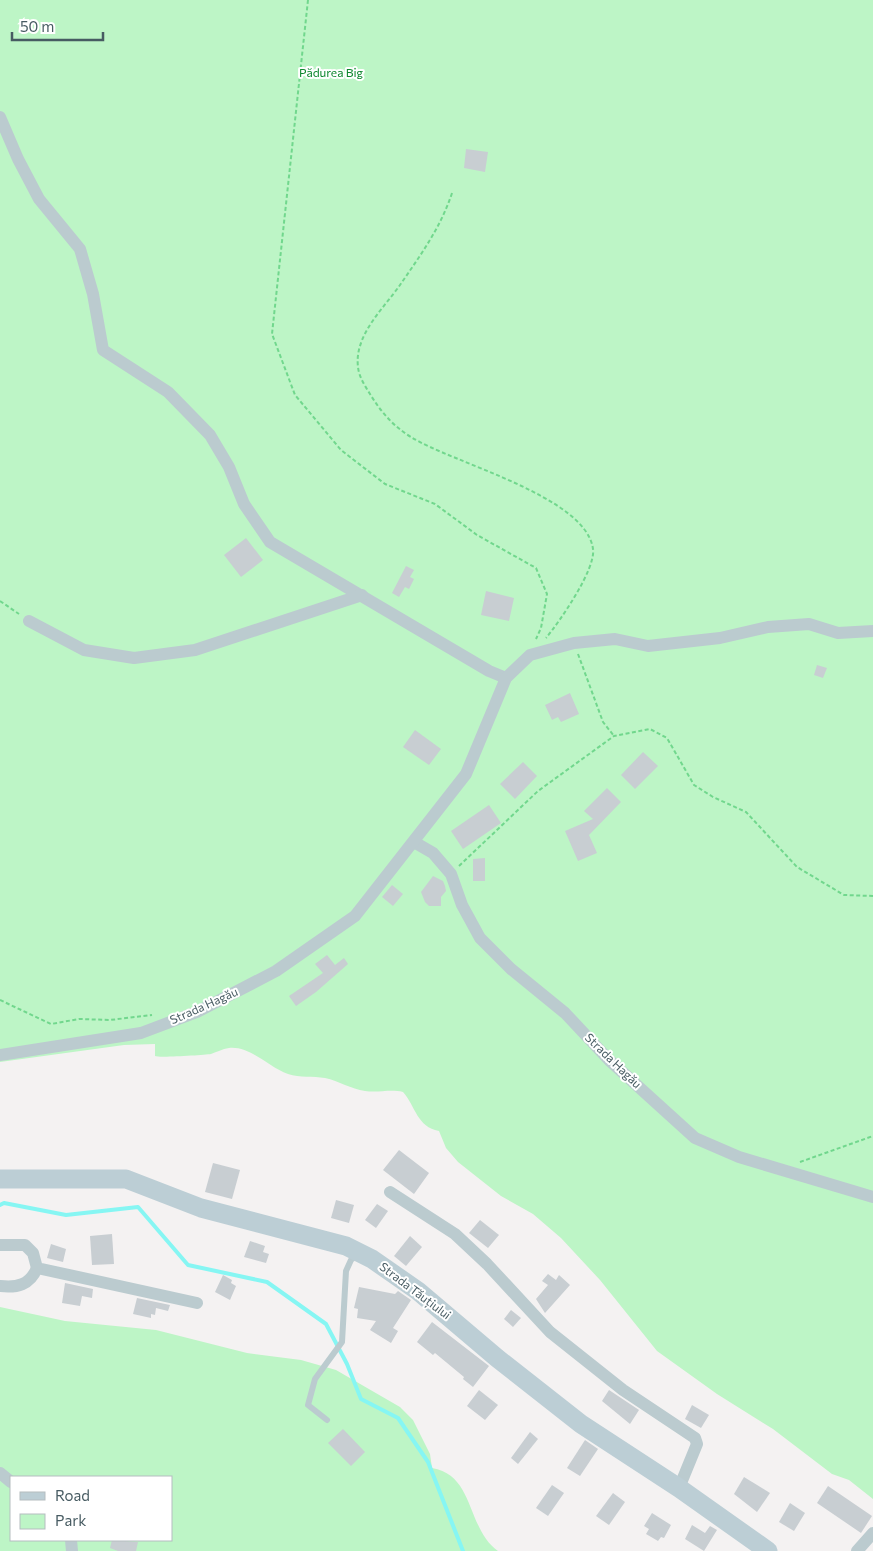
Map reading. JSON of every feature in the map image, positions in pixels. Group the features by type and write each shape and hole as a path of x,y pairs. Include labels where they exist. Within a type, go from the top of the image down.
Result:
{"street":[{"path":"0,117 18,159 40,199 80,249 92,294 103,350 168,392 210,435 229,467 244,504 270,542 362,594 489,671 506,678 530,655 574,643 615,639 648,646 720,638 768,626 809,624 838,633 873,631"},
{"path":"29,621 84,650 134,658 195,650 362,594"},
{"name":"Strada Hagău","path":"0,1055 141,1033 197,1012 276,971 355,916 466,774 506,678"},
{"name":"Strada Hagău","path":"414,842 433,854 451,874 462,905 480,938 511,969 565,1013 609,1060 694,1138 739,1157 873,1197"},
{"name":"Strada Tăuțiului","path":"0,1179 126,1179 201,1208 328,1240 360,1253 418,1291 497,1358 581,1424 679,1488 768,1551"},
{"path":"390,1192 455,1234 487,1264 550,1332 623,1390 695,1438 697,1444 679,1488"},
{"path":"0,1244 25,1245 33,1253 37,1268 28,1282 19,1286 0,1286"},
{"path":"37,1268 147,1290 196,1303"},
{"path":"0,1473 10,1481"},
{"path":"858,1551 873,1533"}],"lane":[{"path":"327,1420 308,1406 315,1379 341,1344 346,1303 346,1271 352,1260 360,1253"}],"path":[{"path":"308,0 272,334 295,396 341,450 385,484 435,504 477,535 536,568 547,594 541,628 536,641 541,642 563,612 589,569 594,549 587,533 576,518 527,489 412,438 387,420 362,381 357,366 363,340 377,313 398,288 423,251 439,225 452,193"},
{"path":"0,601 29,621"},
{"path":"574,643 603,722 614,736"},
{"path":"451,874 538,791 614,736 650,729 667,738 694,785 713,797 746,812 797,867 844,895 873,896"},
{"path":"0,1000 51,1024 79,1019 110,1020 153,1015"},
{"path":"778,1168 873,1136"}],"green space":[{"name":"Pădurea Big","path":"0,0 873,0 873,1499 849,1480 832,1474 773,1429 717,1394 657,1351 600,1280 561,1238 533,1214 501,1196 458,1162 446,1148 439,1131 432,1129 421,1121 403,1092 365,1091 325,1078 288,1074 245,1050 237,1048 226,1048 211,1054 158,1057 155,1056 155,1044 124,1045 0,1062"},
{"path":"0,1307 65,1321 156,1330 247,1353 301,1360 336,1370 400,1407 413,1420 430,1454 432,1468 446,1473 456,1481 463,1491 480,1529 498,1551 0,1551"}],"building":[{"path":"466,149 488,152 485,172 464,168"},
{"path":"246,538 263,560 241,577 224,555"},
{"path":"406,566 414,570 410,577 414,579 409,589 405,587 399,597 392,593"},
{"path":"486,591 514,598 509,621 481,615"},
{"path":"817,665 827,668 823,678 814,675"},
{"path":"570,693 579,714 561,722 558,717 552,720 545,705"},
{"path":"415,730 441,749 429,765 403,747"},
{"path":"643,752 658,766 635,789 621,775"},
{"path":"523,762 537,776 515,799 500,784"},
{"path":"607,788 621,802 589,835 597,853 578,861 565,831 593,819 584,811"},
{"path":"489,805 501,823 463,849 451,831"},
{"path":"485,858 485,881 473,881 473,859"},
{"path":"433,876 443,881 445,886 446,891 441,897 441,906 429,906 421,892"},
{"path":"392,885 403,894 393,906 382,897"},
{"path":"327,955 335,965 344,958 348,964 316,992 296,1006 289,996 323,973 315,964"},
{"path":"399,1150 429,1173 414,1194 383,1170"},
{"path":"213,1163 240,1170 232,1199 205,1192"},
{"path":"336,1200 354,1205 349,1223 331,1218"},
{"path":"377,1204 388,1211 376,1228 365,1220"},
{"path":"480,1220 499,1235 488,1248 469,1233"},
{"path":"112,1234 114,1264 92,1265 90,1236"},
{"path":"410,1236 422,1247 406,1266 394,1256"},
{"path":"250,1241 265,1246 263,1252 269,1254 266,1263 244,1257"},
{"path":"51,1244 66,1249 63,1262 47,1258"},
{"path":"548,1274 556,1280 559,1275 570,1285 545,1313 536,1299 548,1285 542,1281"},
{"path":"223,1275 232,1280 231,1283 236,1286 230,1300 215,1292"},
{"path":"65,1283 93,1289 92,1298 82,1296 80,1306 62,1303"},
{"path":"359,1287 395,1294 398,1291 411,1300 393,1328 398,1331 391,1343 370,1330 376,1321 357,1318 358,1309 354,1308"},
{"path":"137,1298 170,1305 168,1311 156,1308 155,1315 151,1314 151,1318 133,1314"},
{"path":"511,1310 521,1318 513,1327 504,1319"},
{"path":"432,1322 489,1366 473,1387 435,1353 433,1355 417,1342"},
{"path":"479,1390 498,1405 485,1420 467,1406"},
{"path":"609,1390 639,1410 630,1424 602,1401"},
{"path":"692,1405 709,1415 701,1428 685,1419"},
{"path":"343,1429 365,1452 351,1466 328,1443"},
{"path":"530,1432 538,1439 518,1464 511,1458"},
{"path":"585,1440 598,1449 580,1476 567,1468"},
{"path":"744,1477 770,1493 757,1512 734,1494"},
{"path":"552,1485 564,1493 548,1516 536,1508"},
{"path":"828,1486 872,1516 861,1533 817,1503"},
{"path":"613,1493 625,1502 609,1525 596,1516"},
{"path":"790,1503 805,1513 794,1531 779,1522"},
{"path":"652,1513 671,1525 664,1538 661,1537 658,1541 646,1534 649,1529 644,1526"},
{"path":"692,1525 705,1533 710,1526 717,1530 704,1551 685,1539"},
{"path":"112,1541 138,1542 136,1551 118,1551 110,1548"}],"waterway":[{"path":"0,1205 4,1203 66,1215 138,1207 188,1265 267,1282 326,1324 347,1364 361,1399 398,1418 428,1462 463,1551"}]}
